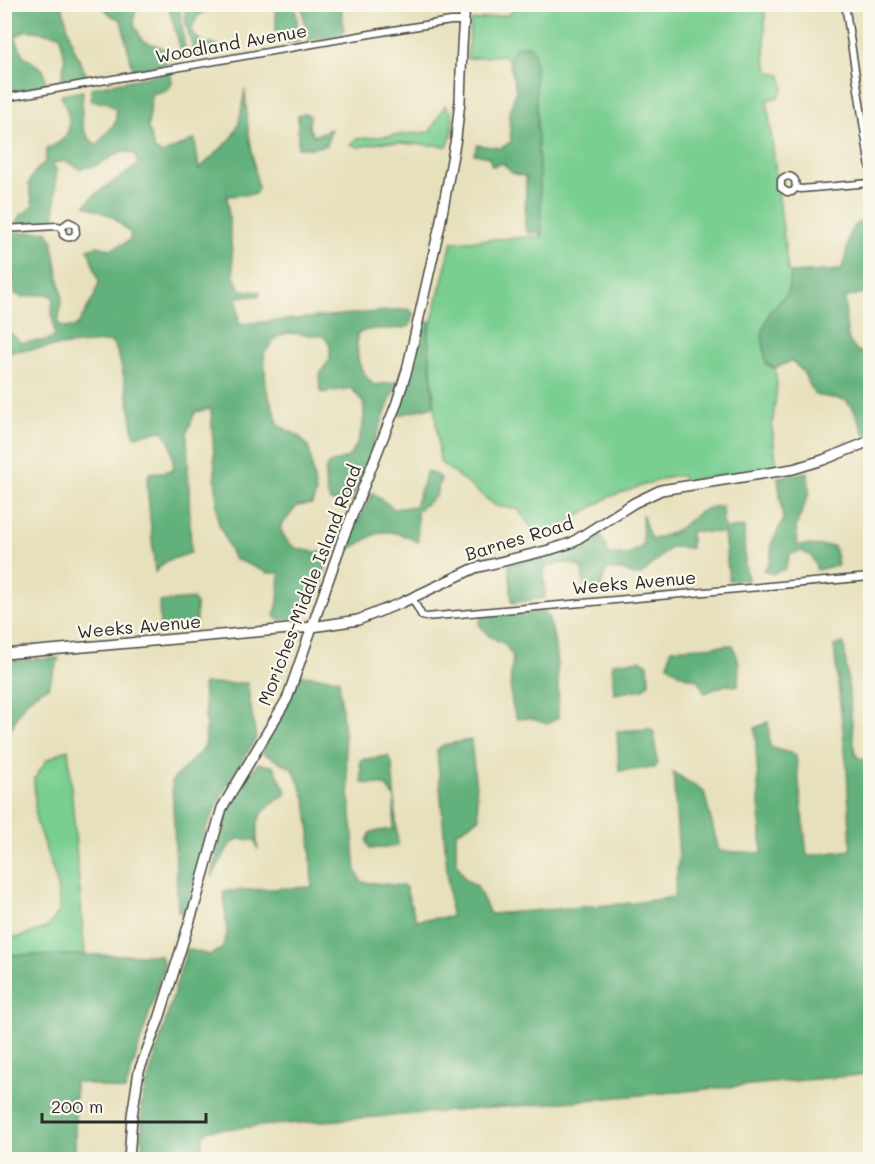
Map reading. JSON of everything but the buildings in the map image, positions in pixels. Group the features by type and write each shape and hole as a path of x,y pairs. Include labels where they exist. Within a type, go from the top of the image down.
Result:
{"main road":[{"name":"Moriches-Middle Island Road","path":"129,1160 139,1071 159,1019 196,901 217,823 229,796 287,699 342,541 396,405 407,370 440,225 456,138 465,4"},
{"name":"Barnes Road","path":"312,627 358,620 412,598 475,568 571,543 634,503 661,490 793,469 870,441"},
{"name":"Weeks Avenue","path":"4,654 312,627"}],"street":[{"path":"845,4 870,168"},
{"name":"Woodland Avenue","path":"4,98 399,29 463,21"},
{"path":"796,188 870,183"},
{"path":"4,229 62,227"},
{"name":"Weeks Avenue","path":"412,598 422,616 426,617 870,577"}],"green space":[{"path":"5,4 62,5 73,47 88,78 61,82 65,60 60,35 26,30 15,37 23,55 43,70 47,85 5,93"},
{"path":"101,5 140,5 135,11 134,24 142,40 170,51 167,63 133,70 121,20 112,16"},
{"path":"168,5 179,5 186,56 183,57"},
{"path":"184,5 214,5 197,17 192,28 199,39 205,43 219,45 223,54 195,56 186,24"},
{"path":"275,5 295,5 300,42 289,43 278,39"},
{"path":"307,5 341,5 344,32 342,36 308,40 302,8"},
{"path":"514,5 772,5 765,6 765,59 769,72 781,75 784,88 778,97 767,100 788,271 791,273 788,293 770,311 766,364 775,368 777,386 772,428 777,468 684,481 682,476 671,476 609,497 540,539 518,509 496,506 440,462 428,336 452,242 542,236 533,52 509,61 503,55 467,59 471,21 511,14"},
{"path":"528,45 534,51 542,237 540,232 528,233 525,228 526,177 512,173 503,163 492,166 489,157 474,154 477,145 501,148 511,142 509,116 516,90 509,61 515,48"},
{"path":"171,72 172,84 167,90 152,94 148,127 154,149 162,154 195,139 199,169 231,139 239,123 245,90 248,128 258,188 255,194 227,196 234,277 241,290 260,292 259,296 237,297 239,324 409,309 413,313 410,326 363,331 357,334 359,362 368,379 374,385 397,382 352,500 348,503 330,501 326,486 326,469 330,464 349,456 353,451 361,431 364,409 363,403 352,388 321,393 319,379 330,360 330,344 323,336 287,333 277,337 264,353 266,387 279,426 299,436 309,448 316,493 312,504 297,506 280,527 288,542 298,549 328,553 322,585 301,617 280,620 274,616 278,602 280,573 268,573 233,558 218,521 211,409 195,412 187,433 191,553 166,561 155,572 147,484 149,473 174,469 171,449 166,434 162,431 134,436 126,386 115,347 111,342 106,342 5,352 5,327 21,343 48,340 55,335 52,313 53,297 48,294 22,297 15,294 8,237 11,233 47,231 52,239 62,297 58,323 64,328 77,326 94,297 99,282 88,249 97,246 112,249 129,241 131,234 113,217 85,205 138,165 135,154 122,151 97,165 80,169 66,161 52,163 56,169 55,216 47,222 16,224 19,217 33,206 29,183 34,173 45,162 47,149 61,141 69,128 61,95 83,91 82,121 86,134 97,145 116,122 116,110 108,103 91,101 91,88"},
{"path":"445,105 453,115 452,135 447,146 384,142 358,147 350,144 356,139 430,132"},
{"path":"305,113 310,116 309,128 314,136 331,129 327,145 298,148 298,115"},
{"path":"870,217 870,291 845,298 846,326 850,342 854,348 870,355 870,397 868,398 870,435 866,436 855,412 846,400 815,395 803,372 792,361 775,368 766,364 762,333 770,311 788,293 791,273 841,270 850,232 860,221"},
{"path":"425,321 430,322 428,336 434,406 400,415 398,413 413,368 420,325"},
{"path":"427,471 441,478 436,496 417,511 418,542 393,532 385,532 370,537 341,553 373,493 394,509 415,506"},
{"path":"808,472 809,493 796,526 797,545 834,546 838,565 817,570 812,556 801,551 790,554 785,569 772,574 763,570 770,563 772,542 783,521 778,477"},
{"path":"722,506 724,529 744,527 748,580 729,580 724,533 691,531 691,548 671,547 641,575 633,575 623,570 606,570 600,591 585,594 582,568 568,563 554,564 544,568 545,598 512,603 509,564 555,554 600,534 609,554 628,555 643,546 642,514 651,540 675,531 701,511"},
{"path":"193,599 196,604 196,628 163,631 160,627 159,602"},
{"path":"544,611 549,619 555,646 558,694 558,718 547,724 530,718 517,719 511,696 513,657 505,644 489,636 479,624 482,616"},
{"path":"844,643 855,754 860,759 870,760 870,1074 531,1105 209,1130 203,1135 201,1160 143,1159 141,1104 187,949 209,955 222,949 227,934 224,891 312,887 306,800 293,769 261,752 301,675 339,679 356,871 362,882 405,886 416,920 451,917 437,750 443,745 471,740 479,818 456,833 456,862 466,880 477,886 490,914 633,903 674,897 679,856 673,772 704,792 719,851 762,853 755,728 768,722 770,747 796,755 807,856 851,850 847,769 834,646"},
{"path":"733,645 739,663 738,686 725,685 705,693 698,680 682,675 668,665 671,649"},
{"path":"59,658 48,687 29,699 20,710 10,731 5,733 5,661"},
{"path":"641,660 648,664 649,683 644,689 614,694 612,663"},
{"path":"247,683 256,738 226,787 206,829 185,915 178,911 172,781 205,747 203,684"},
{"path":"649,729 654,732 657,764 655,768 619,771 617,731"},
{"path":"68,749 85,955 5,955 5,938 20,937 48,927 60,910 56,879 36,821 34,779 47,760"},
{"path":"388,756 392,763 394,797 385,785 362,783 360,760"},
{"path":"258,763 274,767 287,793 270,805 260,816 257,829 258,850 255,840 238,839 229,846 212,877 224,818 243,783"},
{"path":"395,801 398,846 370,849 367,841 371,832 393,829"},
{"path":"5,955 161,955 164,966 125,1091 75,1081 75,1159 5,1159"}]}
